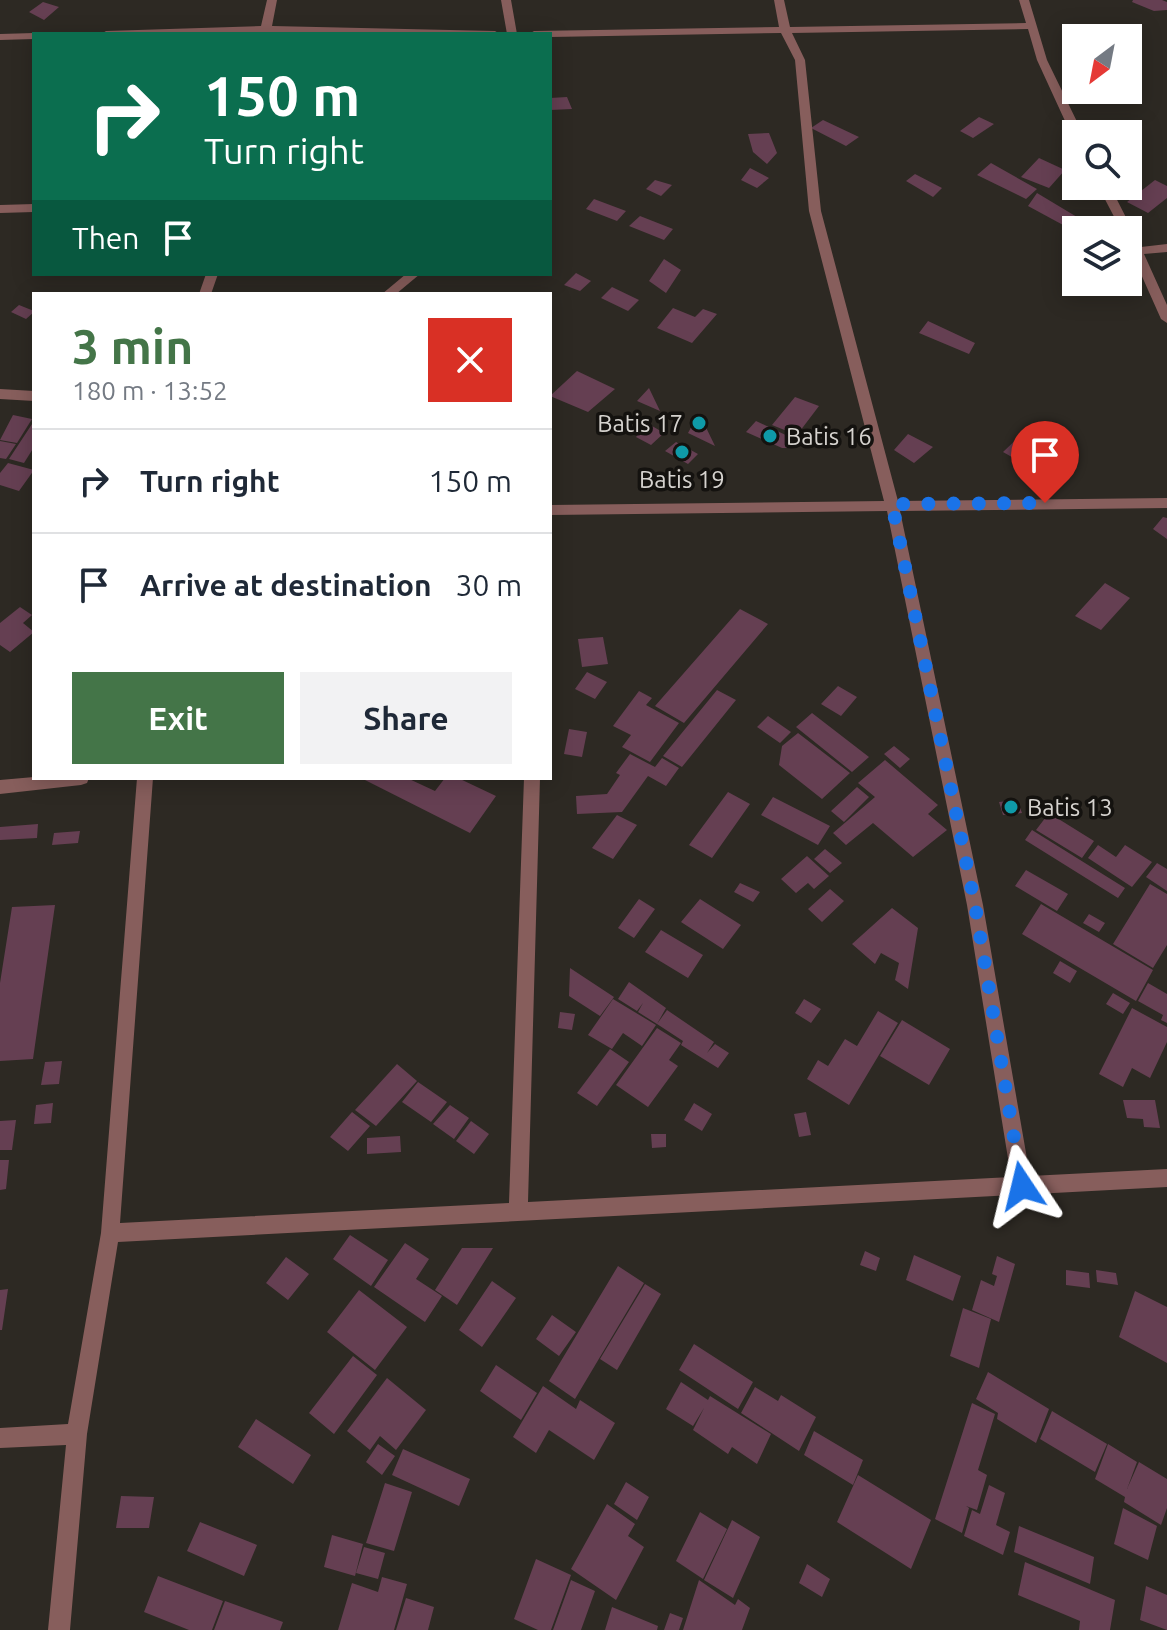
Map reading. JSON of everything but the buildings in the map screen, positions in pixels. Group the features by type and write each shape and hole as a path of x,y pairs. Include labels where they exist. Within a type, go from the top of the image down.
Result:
{"street":[{"path":"265,32 272,0"},
{"path":"506,0 512,32"},
{"path":"779,0 785,30 800,60 815,211 892,504 975,905 1022,1186"},
{"path":"1024,0 1042,60 1070,120"},
{"path":"552,34 928,25 1032,26"},
{"path":"0,37 32,36"},
{"path":"0,209 32,208"},
{"path":"1142,251 1167,248"},
{"path":"1142,260 1167,319"},
{"path":"391,292 411,276"},
{"path":"0,394 32,396"},
{"path":"552,510 1167,503"},
{"path":"0,787 63,780"},
{"path":"59,1630 77,1434 110,1233 145,780"},
{"path":"518,1212 532,780"},
{"path":"110,1233 1167,1178"},
{"path":"0,1438 77,1434"}],"place":[{"name":"Batis 17","path":"699,423"},
{"name":"Batis 16","path":"770,436"},
{"name":"Batis 19","path":"682,452"},
{"name":"Batis 13","path":"1011,807"}],"route":[{"path":"1022,1186 975,905 892,504 1045,503"}]}
